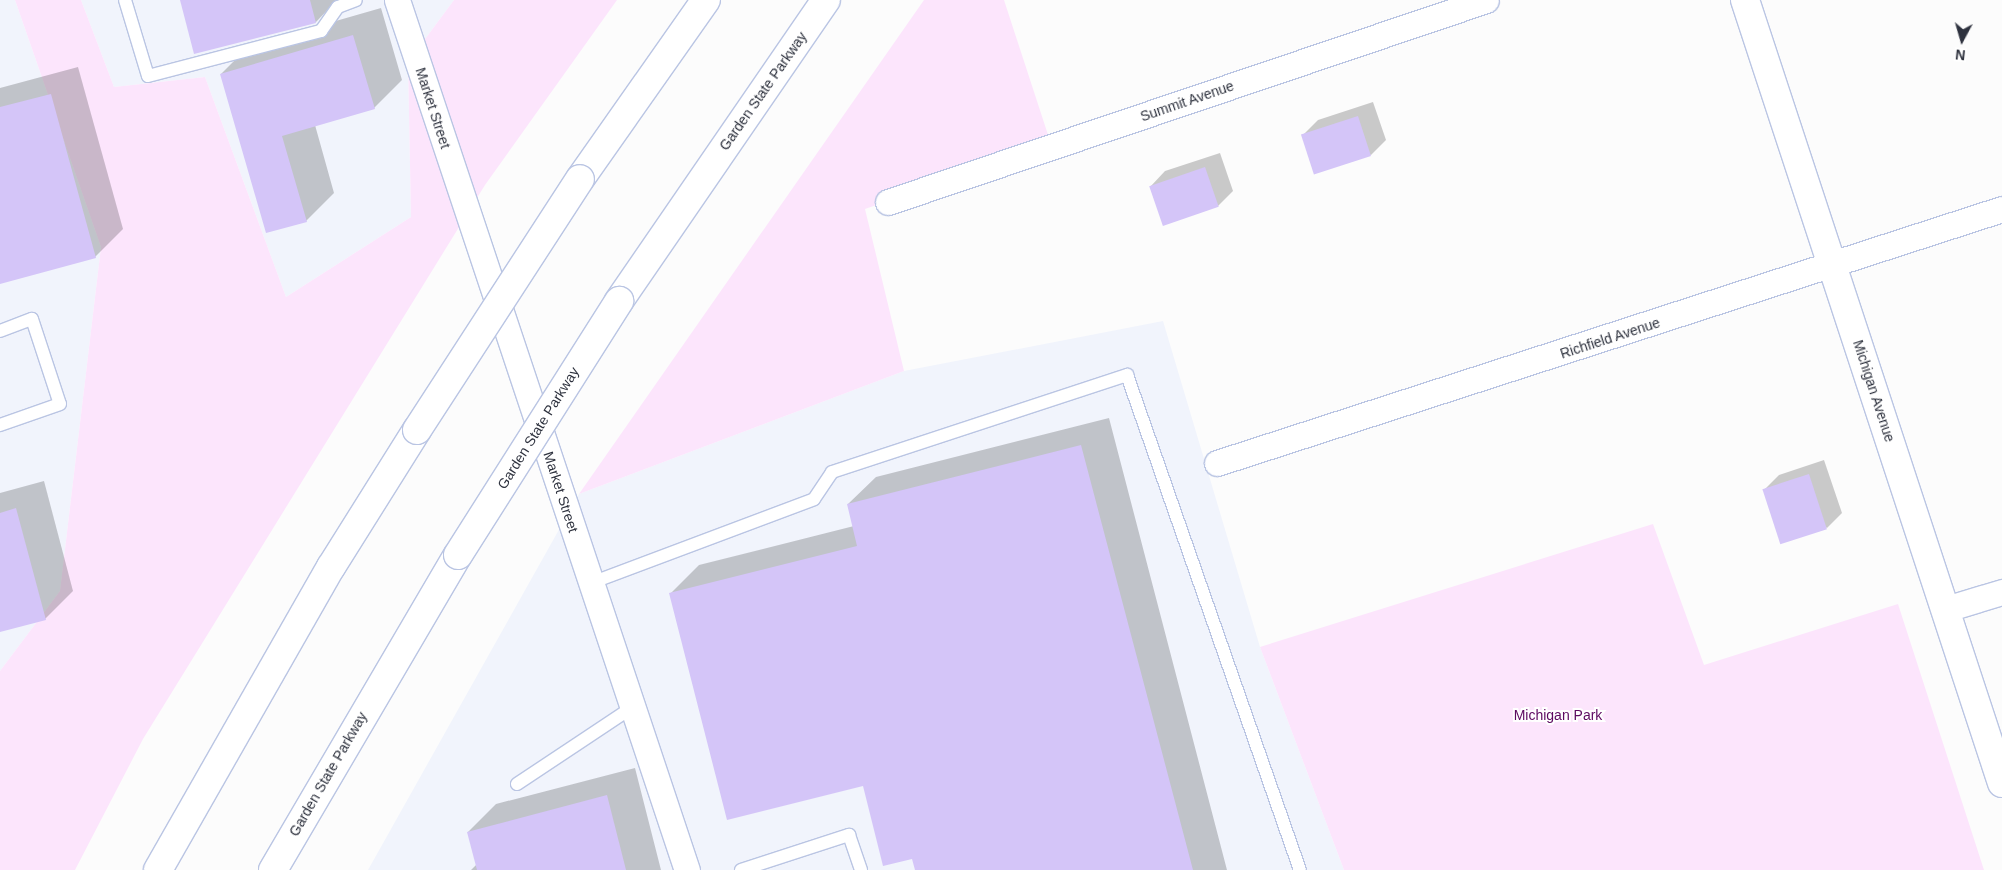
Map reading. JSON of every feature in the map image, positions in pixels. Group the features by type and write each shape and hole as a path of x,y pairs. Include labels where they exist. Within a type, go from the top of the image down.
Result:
{"main road":[{"path":"158,870 229,741 331,568 417,430 580,179 706,0"},
{"name":"Garden State Parkway","path":"273,870 458,555 619,301 826,0"},
{"name":"Michigan Avenue","path":"1745,0 2002,783"}],"street":[{"name":"Market Street","path":"397,0 687,870"},
{"name":"Summit Avenue","path":"888,202 1486,0"},
{"name":"Richfield Avenue","path":"1218,463 1833,267 2002,209"},
{"path":"1946,610 2002,592"}],"lane":[{"path":"125,0 148,76 321,31 338,7 356,0"},
{"path":"0,331 32,320 60,404 0,425"},
{"path":"592,583 814,499 832,472 1128,375 1300,870"},
{"path":"517,784 633,707"},
{"path":"741,870 849,835 861,870"}],"shaded area":[{"path":"0,0 15,0 101,247 60,591 0,671"},
{"path":"81,0 454,0 408,62 411,217 286,297 205,77 114,87"},
{"path":"1163,321 1260,647 1344,870 368,870 579,494 904,371"}],"green space":[{"path":"15,0 81,0 114,87 205,77 286,297 411,217 408,62 454,0 617,0 485,185 143,739 75,870 0,870 0,671 60,591 101,247"},
{"path":"924,0 1004,0 1051,144 865,209 904,371 579,494"},
{"name":"Michigan Park","path":"1653,524 1704,665 1898,604 1984,870 1344,870 1260,647"}],"building":[{"path":"180,0 310,0 316,23 194,54"},
{"path":"353,35 375,109 282,136 307,222 266,233 220,74"},
{"path":"51,94 96,258 0,284 0,107"},
{"path":"1358,116 1371,156 1314,174 1301,135"},
{"path":"1205,167 1219,207 1163,226 1149,186"},
{"path":"1081,445 1193,870 915,870 912,859 883,866 863,786 727,820 669,593 857,546 847,504"},
{"path":"1809,474 1827,529 1780,544 1762,489"},
{"path":"16,508 46,620 0,632 0,513"},
{"path":"607,795 626,870 477,870 467,832"}]}
